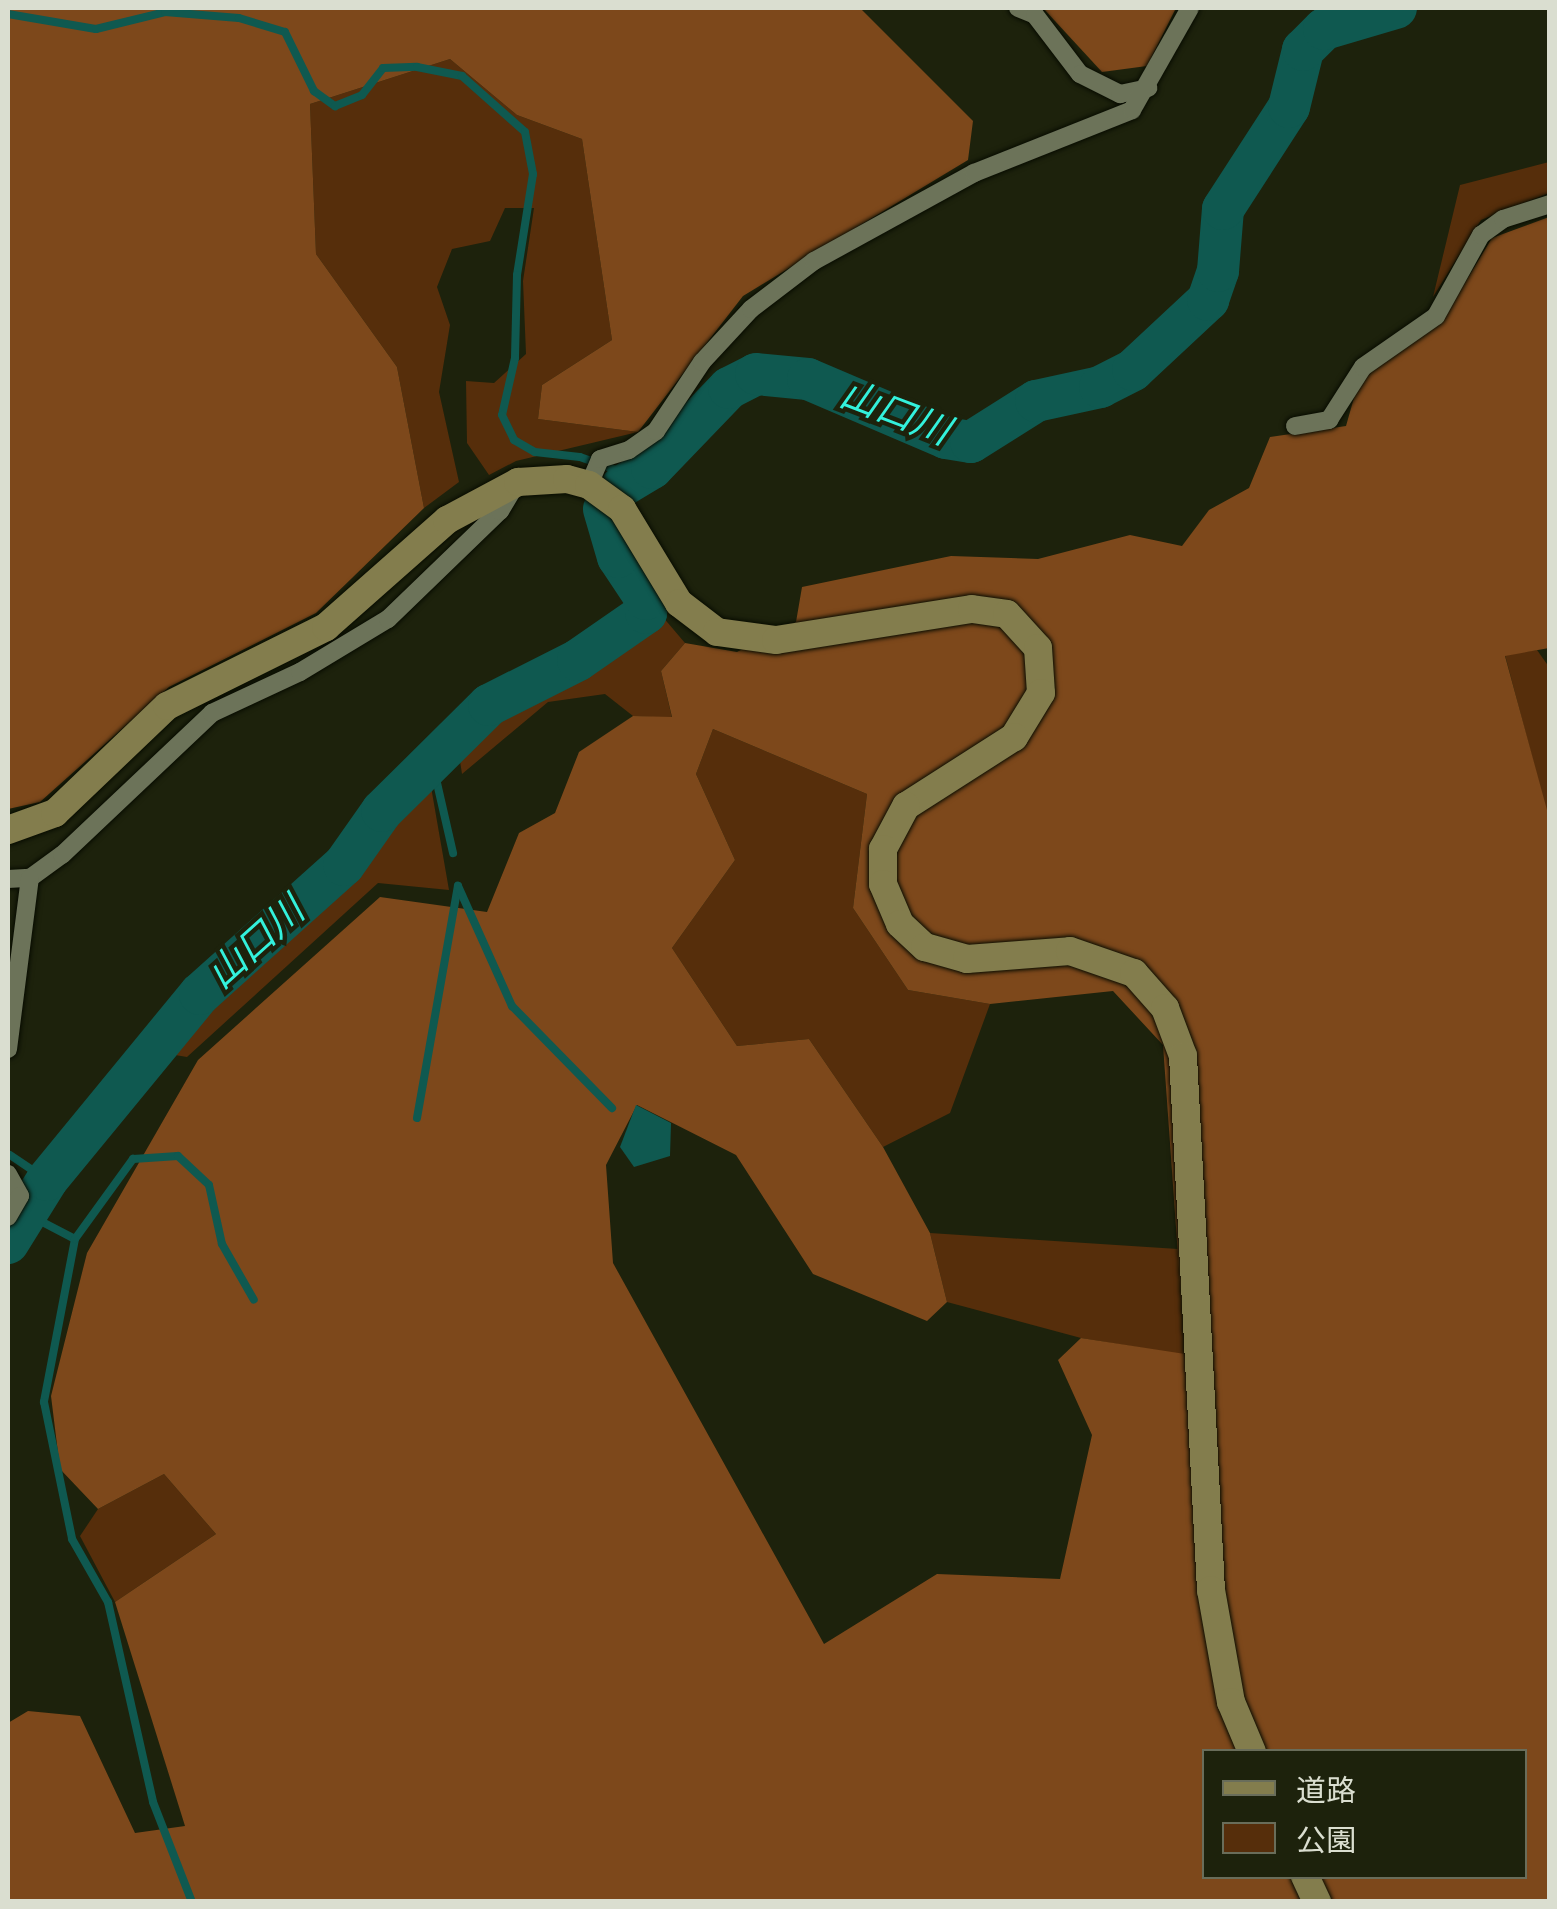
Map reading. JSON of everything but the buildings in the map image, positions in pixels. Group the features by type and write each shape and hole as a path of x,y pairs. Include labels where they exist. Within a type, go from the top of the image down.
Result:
{"street":[{"path":"1018,8 1035,15 1080,74 1120,94 1148,88"},
{"path":"8,830 55,813 167,706 326,626 446,520 518,482 595,473 656,431 702,362 751,309 814,260 974,173 1109,124 1132,110 1148,88 1190,8"},
{"path":"1295,426 1330,420 1363,367 1436,316 1480,235 1504,218 1550,204"},
{"path":"595,473 622,509 679,603 717,632 776,640 972,609 1008,614 1038,648 1041,693 1014,737 906,806 883,849 883,884 900,924 925,947 967,959 1070,952 1134,973 1165,1008 1183,1056 1211,1590 1231,1702 1251,1749"},
{"path":"8,879 30,878 212,713 300,672 388,619 500,511 518,482"},
{"path":"8,1049 30,878"},
{"path":"8,1174 20,1196 8,1217"},
{"path":"1306,1879 1317,1902"}],"green space":[{"path":"450,59 517,115 582,139 612,340 542,385 538,419 638,432 516,461 489,475 467,443 466,381 494,383 526,354 523,281 534,208 505,208 490,241 452,249 437,287 450,325 439,392 459,482 424,508 397,367 316,254 310,104"},
{"path":"1549,162 1549,193 1481,220 1433,297 1460,185"},
{"path":"662,616 685,643 661,671 672,718 633,716 605,694 548,702 462,774 458,748 492,713 586,671"},
{"path":"1537,650 1549,667 1549,821 1505,655"},
{"path":"713,729 867,794 853,908 908,990 990,1004 950,1113 883,1147 809,1039 737,1046 672,948 735,860 696,774"},
{"path":"430,781 449,890 378,883 187,1057 169,1054 205,1008 347,884"},
{"path":"930,1233 1178,1249 1185,1355 1081,1338 947,1302"},
{"path":"164,1474 216,1534 115,1602 80,1536 98,1509"}],"shaded area":[{"path":"8,8 860,8 973,121 968,160 743,296 638,432 538,419 542,385 612,340 582,139 517,115 450,59 310,104 316,254 397,367 424,508 316,613 169,687 40,802 8,809"},
{"path":"1043,8 1176,8 1147,66 1102,72"},
{"path":"1549,217 1549,648 1505,656 1550,821 1549,1901 8,1901 8,1723 28,1711 80,1716 135,1833 185,1826 115,1602 216,1534 164,1474 98,1509 60,1469 51,1396 87,1253 198,1060 380,897 487,912 519,833 555,813 579,752 633,716 672,717 661,671 685,643 737,652 796,622 802,587 951,556 1038,559 1130,535 1182,546 1209,510 1249,488 1270,437 1346,426 1359,380 1444,317 1492,238","holes":["713,729 867,794 853,908 908,990 990,1004 1113,991 1163,1045 1185,1354 1081,1338 1058,1360 1092,1435 1060,1579 937,1574 824,1644 613,1263 606,1165 637,1105 736,1155 813,1274 927,1321 947,1302 930,1233 883,1147 809,1039 737,1046 672,948 735,860 696,774"]}],"water":[{"path":"636,1105 671,1123 670,1156 634,1167 620,1147"}],"waterway":[{"name":"山口川","path":"622,486 652,468 729,388 756,374 808,379 946,438 971,442 1036,401 1100,387 1133,370 1208,300 1218,271 1223,209 1289,107 1303,50 1324,29 1396,8"},
{"path":"8,14 96,29 165,12 239,18 285,32 314,91 335,106 362,95 383,68 417,67 462,76 525,132 533,174 517,275 515,358 502,415 514,440 535,452 580,457 633,476"},
{"name":"山口川","path":"8,1243 47,1180 200,994 344,865 382,811 489,705 578,660 646,613 646,599 618,557 604,509"},
{"path":"439,754 437,783 453,853"},
{"path":"417,1118 458,886 512,1006 612,1108"},
{"path":"10,1155 47,1180"},
{"path":"75,1239 133,1159 178,1156 209,1185 222,1244 254,1300"},
{"path":"25,1213 75,1239 44,1402 72,1539 108,1602 153,1802 192,1902"}]}
